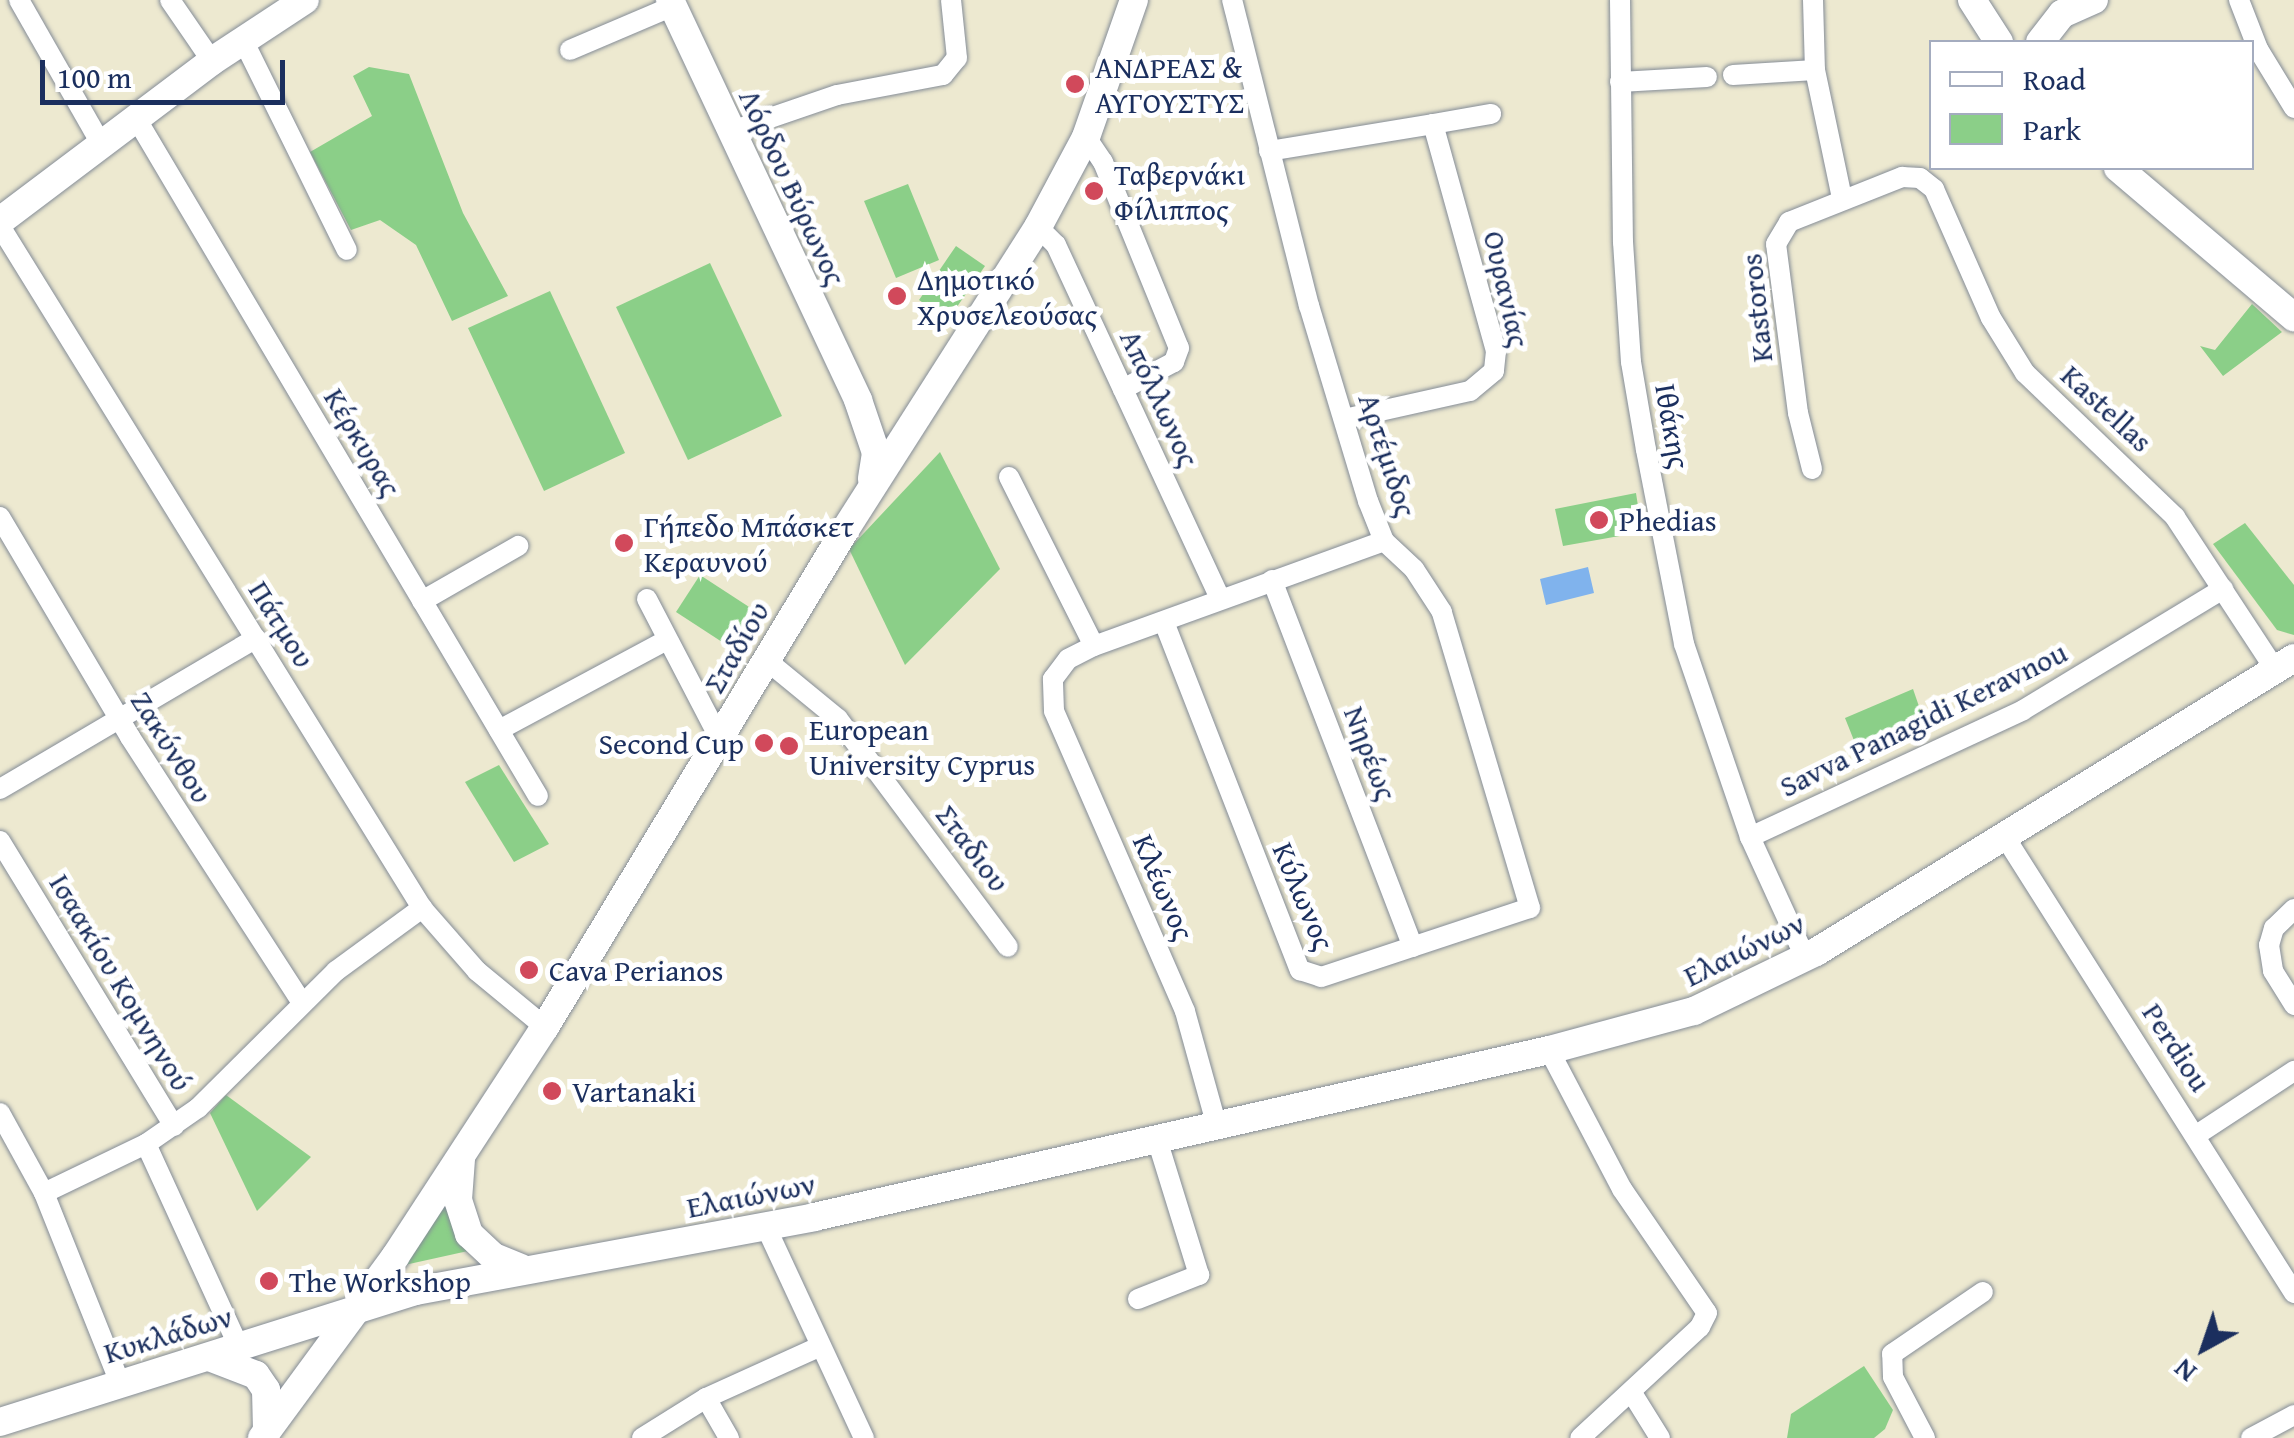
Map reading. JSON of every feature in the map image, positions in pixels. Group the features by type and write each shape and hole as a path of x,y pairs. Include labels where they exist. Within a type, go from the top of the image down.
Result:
{"main road":[{"name":"Σταδίου","path":"265,1434 461,1158 545,1027 866,494 1038,227 1086,137 1134,0"},
{"path":"1972,0 1998,40"},
{"path":"2042,40 2062,14 2094,0"},
{"name":"Λόρδου Βύρωνος","path":"672,3 858,400 876,453 866,494"},
{"path":"0,223 291,4"},
{"path":"2120,170 2294,317"},
{"path":"858,400 890,421 925,400"},
{"name":"Ελαιώνων","path":"356,1308 521,1268 766,1227 1549,1050 1694,1011 1804,958 2285,665"},
{"path":"461,1158 458,1200 469,1234 494,1257 521,1268"},
{"name":"Κυκλάδων","path":"0,1422 356,1308"},
{"path":"209,1357 256,1375 268,1400 265,1434"}],"street":[{"path":"19,0 101,144"},
{"path":"170,0 212,61"},
{"path":"732,131 837,95 943,76 956,58 951,0"},
{"name":"Αρτέμιδος","path":"1232,0 1269,151 1384,541 1414,569 1442,612 1530,908"},
{"name":"Ιθάκης","path":"1620,0 1630,346 1646,450 1684,644 1750,837 1804,958"},
{"path":"1813,0 1814,70 1842,198"},
{"path":"2239,0 2258,50 2294,108"},
{"path":"570,50 672,3"},
{"path":"243,40 347,250"},
{"path":"1733,75 1814,70"},
{"path":"1620,82 1707,77"},
{"path":"1269,151 1491,114"},
{"name":"Κέρκυρας","path":"136,118 538,796"},
{"name":"Ουρανίας","path":"1345,419 1470,391 1494,372 1496,351 1433,124"},
{"path":"1086,137 1103,162 1179,348 1174,362 1122,389"},
{"name":"Kastoros","path":"1812,469 1798,413 1776,244 1789,222 1902,177 1920,178"},
{"name":"Kastellas","path":"1920,178 1934,189 1991,318 2025,373 2175,517 2223,589 2285,665"},
{"name":"Πάτμου","path":"0,223 422,908 477,971 545,1027"},
{"name":"Απόλλωνος","path":"1038,227 1056,245 1220,599"},
{"path":"1010,477 1094,646 1384,541"},
{"name":"Ζακύνθου","path":"0,518 120,722 302,1003"},
{"path":"422,601 518,546"},
{"name":"Νηρέως","path":"1272,580 1413,946"},
{"name":"Savva Panagidi Keravnou","path":"1750,837 2022,710 2223,589"},
{"path":"647,599 720,739"},
{"name":"Κύλωνος","path":"1164,622 1296,964 1321,977 1530,908"},
{"path":"0,789 120,722 256,638"},
{"path":"499,730 667,640"},
{"name":"Κλέωνος","path":"1094,646 1068,659 1053,679 1054,711 1184,1011 1216,1123"},
{"name":"Σταδιου","path":"765,659 838,719 1008,946"},
{"name":"Perdiou","path":"2006,837 2198,1134 2294,1293"},
{"name":"Ισαακίου Κομνηνού","path":"0,841 174,1126 44,1194"},
{"path":"174,1126 302,1003 422,908"},
{"path":"2294,909 2274,928 2270,945 2273,970 2294,1005"},
{"path":"1549,1050 1622,1189 1707,1313 1632,1392 1580,1438"},
{"path":"2198,1134 2294,1070"},
{"path":"3,1125 44,1194 120,1383"},
{"path":"1138,1299 1200,1275 1156,1136"},
{"path":"146,1144 239,1347"},
{"path":"766,1227 864,1438"},
{"path":"1915,1435 1889,1362 1896,1347 1983,1292"},
{"path":"642,1438 706,1398 819,1346"},
{"path":"1632,1392 1660,1438"},
{"path":"706,1398 729,1438"},
{"path":"2251,1438 2294,1414"}],"green space":[{"path":"369,67 409,74 463,213 508,296 452,321 416,245 380,220 351,230 310,152 372,116 353,76"},
{"path":"908,184 939,260 896,278 864,201"},
{"path":"956,246 985,266 948,320 919,300"},
{"path":"710,263 782,416 688,460 616,307"},
{"path":"550,291 625,453 544,491 468,328"},
{"path":"2252,304 2282,332 2223,376 2200,346 2215,350"},
{"path":"940,452 1000,569 905,665 849,549"},
{"name":"Phedias","path":"1636,493 1642,532 1563,546 1555,509"},
{"path":"2245,523 2294,585 2294,635 2277,630 2213,544"},
{"path":"700,575 763,616 739,653 676,612"},
{"path":"1913,689 1924,721 1857,748 1845,718"},
{"path":"499,765 549,844 514,862 465,782"},
{"path":"226,1095 311,1157 257,1211 210,1113"},
{"path":"445,1195 468,1251 400,1266"},
{"path":"1864,1366 1893,1410 1885,1429 1874,1438 1787,1438 1791,1414"}],"water":[{"path":"1588,567 1594,593 1546,605 1540,579"}],"place":[{"name":"ΑΝΔΡΕΑΣ & ΑΥΓΟΥΣΤΥΣ","path":"1075,84"},
{"name":"Ταβερνάκι Φίλιππος","path":"1094,191"},
{"name":"Δημοτικό Χρυσελεούσας","path":"897,296"},
{"name":"Phedias","path":"1599,520"},
{"name":"Γήπεδο Μπάσκετ Κεραυνού","path":"624,543"},
{"name":"Second Cup","path":"764,743"},
{"name":"European University Cyprus","path":"789,746"},
{"name":"Cava Perianos","path":"529,970"},
{"name":"Vartanaki","path":"552,1091"},
{"name":"The Workshop","path":"269,1281"}]}
